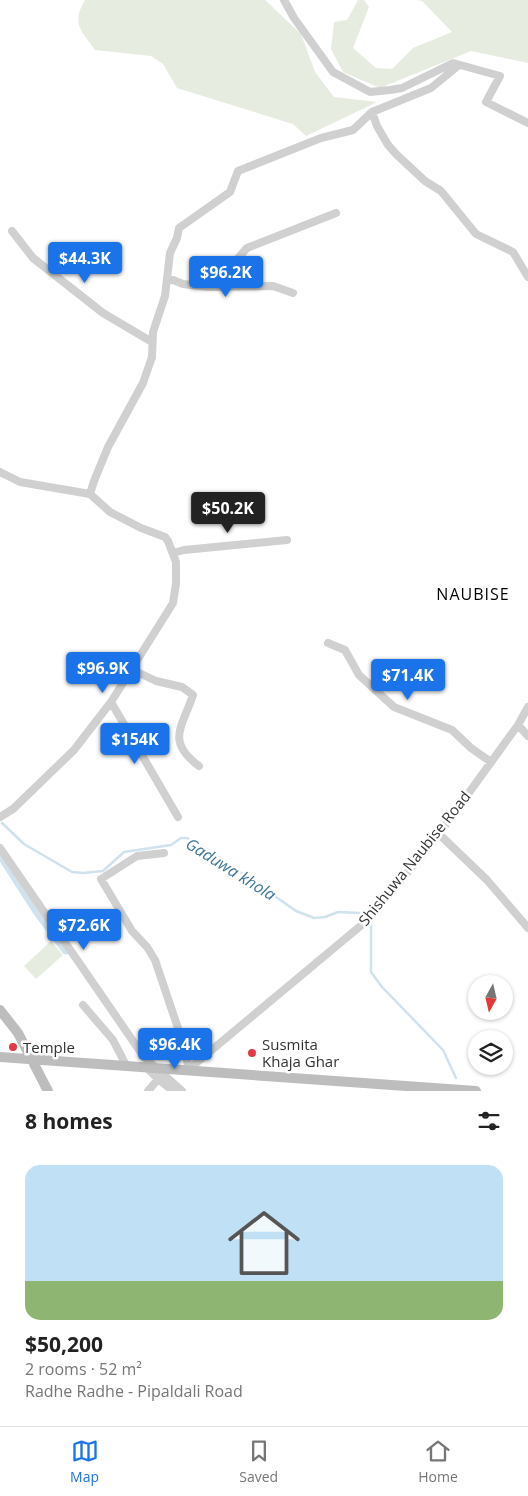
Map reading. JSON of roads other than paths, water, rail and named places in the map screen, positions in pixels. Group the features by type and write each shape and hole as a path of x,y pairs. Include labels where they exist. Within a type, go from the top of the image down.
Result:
{"main road":[{"path":"0,1010 18,1033 48,1091"},
{"path":"0,1056 476,1091"}],"street":[{"path":"284,0 294,18 333,72 370,92 402,88 453,64 500,76 486,102 528,123"},
{"path":"90,494 108,447 143,384 152,357 153,332 165,296 170,253 177,238 179,228 230,192 238,171 321,138 353,130 372,112 431,88 459,66"},
{"path":"372,112 388,145 397,155 425,181 441,191 476,234 513,252 528,277"},
{"path":"221,287 232,264 246,248 336,212"},
{"path":"12,231 33,258 103,312 152,342"},
{"path":"168,278 183,284 221,287 273,286 293,293"},
{"path":"0,472 20,482 90,494 110,512 141,528 165,537 176,562 176,583 173,603 111,702 74,750 18,804 2,813"},
{"path":"173,553 184,550 287,540"},
{"path":"328,643 345,650 359,675 394,707 452,730 471,748 491,762"},
{"path":"131,669 156,681 182,688 193,695 178,735 180,745 188,758 199,766"},
{"path":"111,702 178,817"},
{"name":"Shishuwa Naubise Road","path":"189,1069 370,918 439,834 518,725 528,707"},
{"path":"518,725 528,736"},
{"path":"439,834 487,880 528,928"},
{"path":"0,848 158,1080 173,1091"},
{"path":"164,853 137,856 100,879 132,931 147,947 155,960 182,1040 189,1069"},
{"path":"82,1005 113,1040 126,1065"},
{"path":"149,1066 182,1091"},
{"path":"148,1091 158,1080"}],"waterway":[{"name":"Gaduwa khola","path":"2,823 24,844 72,872 103,871 124,852 171,845 181,838 187,838 212,852 296,911 314,918 325,917 338,912 361,913"},
{"path":"3,858 37,911 66,950"},
{"name":"Gaduwa khola","path":"371,925 371,972 382,987 443,1050 456,1078"}],"place":[{"name":"Temple","path":"13,1047"},
{"name":"Susmita Khaja Ghar","path":"252,1053"}],"district":[{"name":"NAUBISE","path":"473,594"}]}
